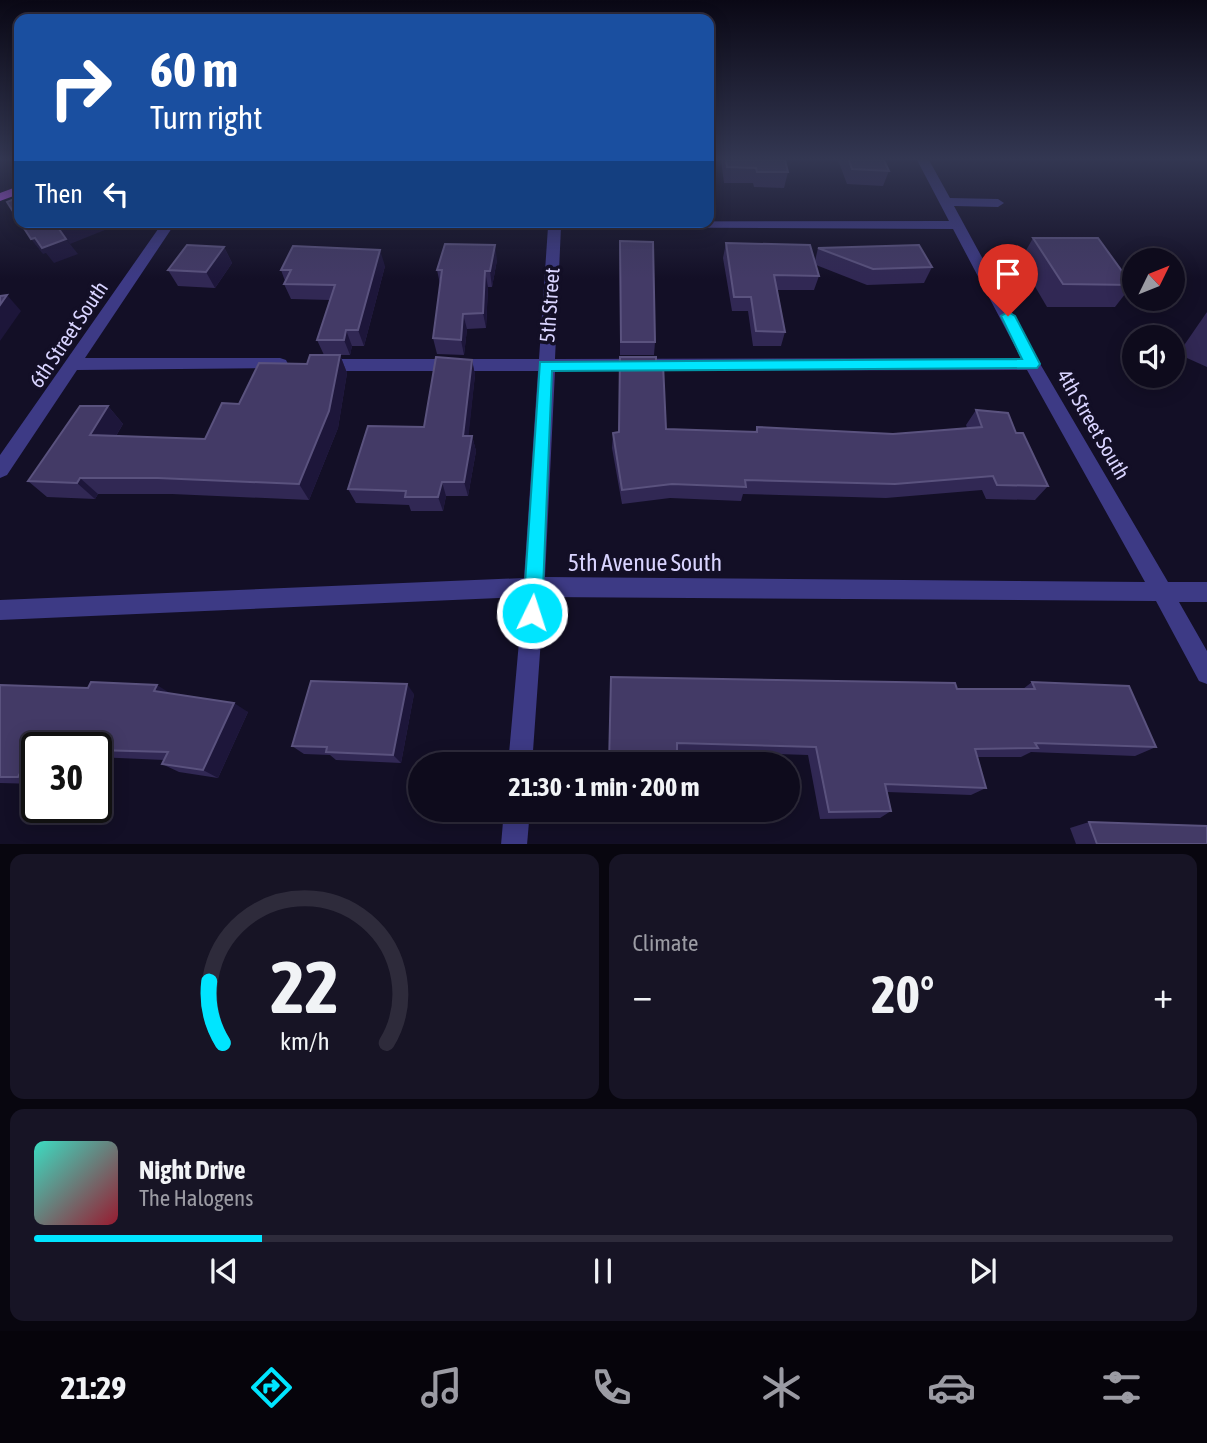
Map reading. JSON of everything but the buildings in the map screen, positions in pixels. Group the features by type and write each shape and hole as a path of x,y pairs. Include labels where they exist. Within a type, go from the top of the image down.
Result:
{"street":[{"name":"4th Street South","path":"946,199 1032,364 1163,591 1207,673"},
{"path":"947,202 998,203"},
{"path":"714,224 958,226"},
{"name":"6th Street South","path":"0,470 166,228"},
{"name":"5th Street","path":"521,752 534,587 555,228"},
{"path":"73,364 1032,364"},
{"name":"5th Avenue South","path":"0,610 534,587 1207,592"},
{"path":"514,844 516,822"}],"route":[{"path":"532,613 545,365 1032,364 1008,316"}]}
